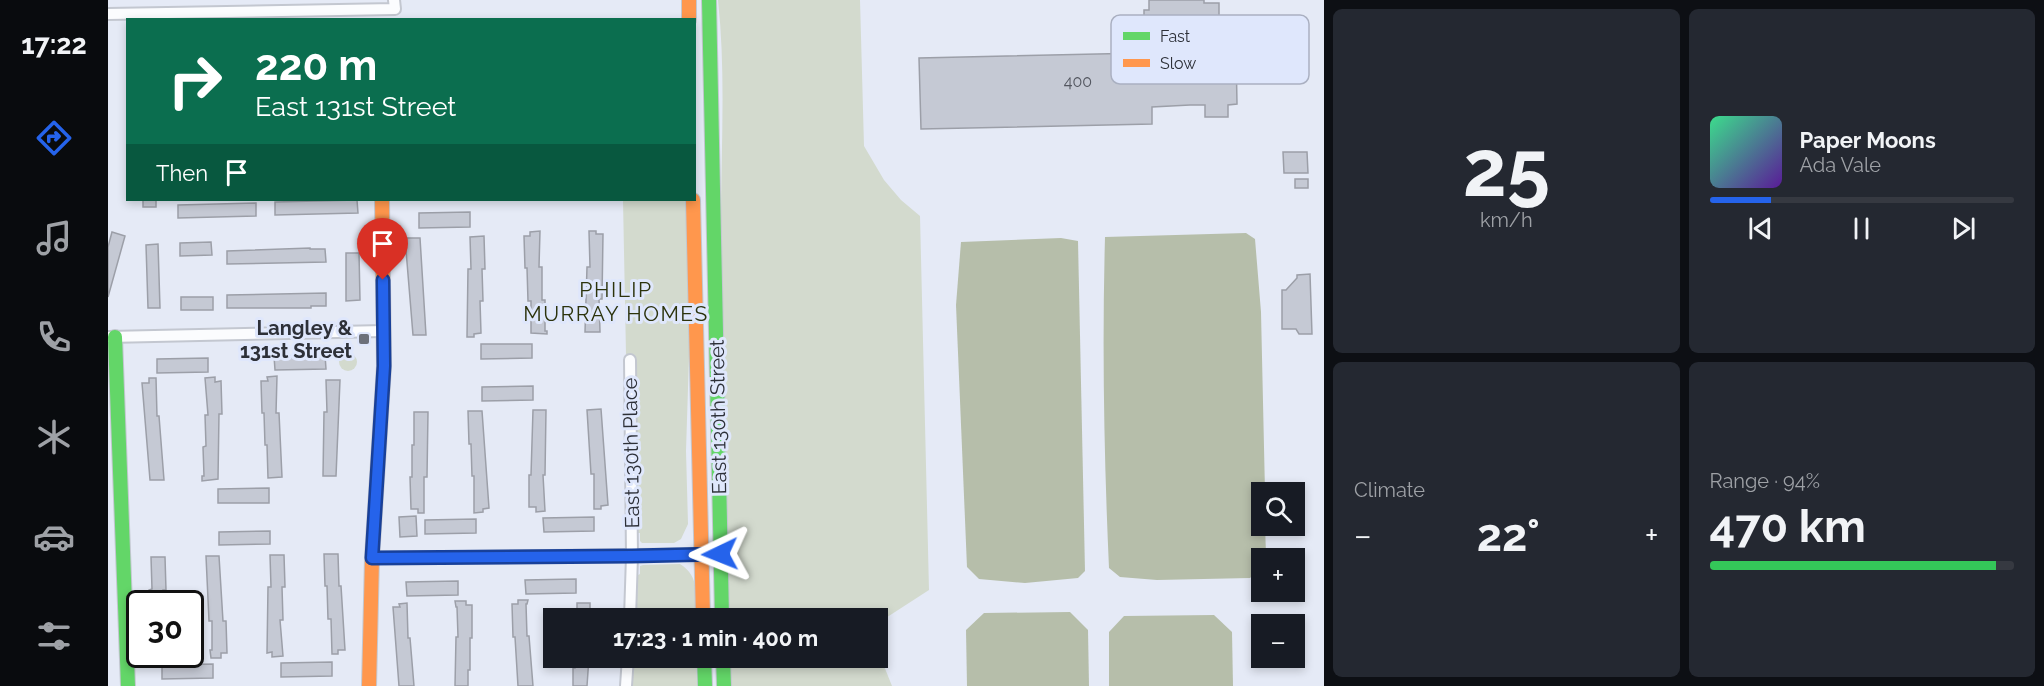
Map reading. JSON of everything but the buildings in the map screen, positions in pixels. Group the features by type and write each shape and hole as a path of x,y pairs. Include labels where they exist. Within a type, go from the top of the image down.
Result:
{"main road":[{"path":"689,0 689,18"},
{"name":"East 130th Street","path":"708,0 722,608"},
{"path":"369,686 372,558 384,369 382,201"},
{"name":"East 130th Street","path":"693,201 703,608"},
{"path":"111,337 128,686"},
{"path":"704,668 705,686"},
{"path":"723,668 724,686"}],"street":[{"path":"108,14 379,15 395,5"},
{"path":"111,337 384,331"},
{"name":"East 130th Place","path":"630,360 630,608"},
{"path":"372,558 720,554"},
{"path":"627,686 628,668"}],"shaded area":[{"path":"718,0 860,0 864,146 884,180 901,200 920,216 929,590 888,617 888,608 729,608 721,272"},
{"path":"623,201 687,201 690,325 686,451 688,524 681,539 674,543 642,543 640,541 635,355 626,354"},
{"path":"1246,233 1255,239 1261,312 1265,482 1251,482 1251,536 1265,536 1266,548 1251,548 1250,578 1157,580 1120,577 1109,568 1104,403 1105,237"},
{"path":"1061,238 1078,241 1085,571 1078,578 1025,583 979,579 967,567 956,305 961,242"},
{"path":"344,353 352,353 357,358 355,369 344,371 339,366 339,358"},
{"path":"680,564 687,569 696,588 696,608 636,608 638,575 640,566"},
{"path":"1070,612 1088,630 1089,686 967,686 966,630 984,613"},
{"path":"1214,615 1232,632 1233,686 1109,686 1109,632 1124,616"},
{"path":"632,668 696,668 697,686 631,686"},
{"path":"730,668 885,668 892,686 731,686"}],"traffic: fast":[{"path":"709,0 722,608"},
{"path":"115,337 128,686"},
{"path":"704,668 705,686"},
{"path":"723,668 724,686"}],"traffic: slow":[{"path":"689,0 689,18"},
{"path":"369,686 372,558 384,366 382,201"},
{"path":"693,201 703,608"}],"place":[{"name":"Langley & 131st Street","path":"364,339"}],"district":[{"name":"PHILIP MURRAY HOMES","path":"616,301"}],"route":[{"path":"383,280 384,366 372,558 720,554"}]}
